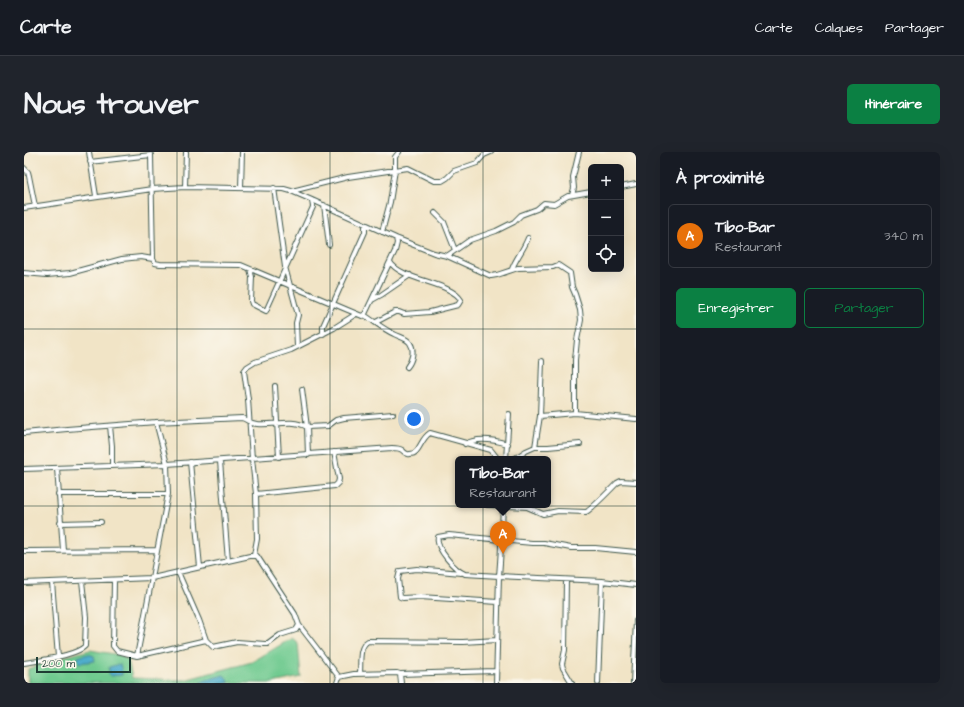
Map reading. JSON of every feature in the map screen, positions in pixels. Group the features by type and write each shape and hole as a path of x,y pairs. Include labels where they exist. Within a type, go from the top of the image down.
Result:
{"street":[{"path":"89,152 96,196"},
{"path":"185,187 186,152"},
{"path":"241,188 242,152"},
{"path":"382,232 390,202 395,170 395,157 399,152"},
{"path":"291,191 348,178 408,168 434,181 442,181 454,171 478,164 484,155 491,152"},
{"path":"572,195 574,188 573,177 579,152"},
{"path":"90,162 150,155 155,263 237,264 280,281 332,304 364,316 376,322 393,334 408,340 412,347 412,358 411,363 407,367"},
{"path":"24,168 28,172 35,206"},
{"path":"624,186 636,184"},
{"path":"24,208 152,188 274,188 291,191 396,238 434,253 447,256 491,276 512,269 528,267 553,267 558,265 570,273 572,288 575,294 581,320 575,360 575,413"},
{"path":"274,188 286,267 298,315 296,323 297,347"},
{"path":"447,256 470,240 510,225 521,215 537,209 544,203 554,204 572,195 588,193"},
{"path":"250,269 252,277 251,301 252,304 264,312 266,311 280,281 313,207 312,200"},
{"path":"324,205 329,245"},
{"path":"435,213 444,222 455,250"},
{"path":"323,334 323,326 332,304 365,232 365,224"},
{"path":"364,316 397,247 396,238"},
{"path":"512,269 528,238"},
{"path":"24,272 47,275 70,273 122,259 141,257 154,259"},
{"path":"376,322 395,312 404,314 430,312 458,305 460,301 458,296 445,288 410,275 394,267 390,262"},
{"path":"372,300 381,296 410,275"},
{"path":"254,555 257,539 256,494 248,399 244,371 255,362 291,350 342,324 356,314"},
{"path":"535,447 540,416 542,361"},
{"path":"275,386 279,457"},
{"path":"302,390 307,427 308,455"},
{"path":"540,416 575,413 636,419"},
{"path":"24,434 156,422 238,418 258,424 287,422 307,427 328,426 336,420 344,418 393,414"},
{"path":"506,456 509,414"},
{"path":"137,656 157,550 164,524 168,494 167,464 156,422"},
{"path":"110,426 112,466"},
{"path":"24,469 167,464 392,448 398,448 407,454 411,454 418,451 424,437 430,433 464,444 491,450 496,456"},
{"path":"464,444 475,440 497,441 508,444"},
{"path":"518,456 535,447 548,448 580,444"},
{"path":"256,494 335,486 339,479 334,452"},
{"path":"220,460 228,561"},
{"path":"190,462 200,567"},
{"path":"57,468 63,550"},
{"path":"526,508 543,514 558,511 586,512 590,510 617,483 636,482"},
{"path":"58,494 168,494"},
{"path":"496,683 495,671 503,508"},
{"path":"60,523 101,522"},
{"path":"465,574 453,566 440,546 437,539 438,537 449,534 532,544 544,543 571,548 595,548 636,552"},
{"path":"24,551 157,550"},
{"path":"24,582 152,578 254,555 258,556 296,614 298,625 339,677"},
{"path":"498,602 420,597 403,598 400,597 398,579 400,571 417,569 465,574 602,581 636,585"},
{"path":"178,572 206,640 213,647 237,642 268,644 280,635 296,630 298,625"},
{"path":"114,580 113,646 117,651 137,656 206,640"},
{"path":"566,580 565,650 562,664 572,683"},
{"path":"24,663 58,657 82,649 85,646 86,617 82,581"},
{"path":"598,683 602,581"},
{"path":"52,582 58,657"},
{"path":"633,683 636,621"},
{"path":"360,674 361,649 363,644 368,641 463,642 497,640"},
{"path":"337,683 341,675 495,671"},
{"path":"400,674 401,683"}],"green space":[{"path":"292,638 298,643 301,677 272,683 28,683 28,669 59,658 90,650 120,655 128,660 132,678 184,680 252,662"}],"water":[{"path":"88,654 94,656 95,661 79,663 78,657"},
{"path":"120,664 122,675 109,675 109,667"},
{"path":"224,675 229,683 201,683 202,681"}],"place":[{"name":"Tibo-Bar","path":"503,554"}]}
